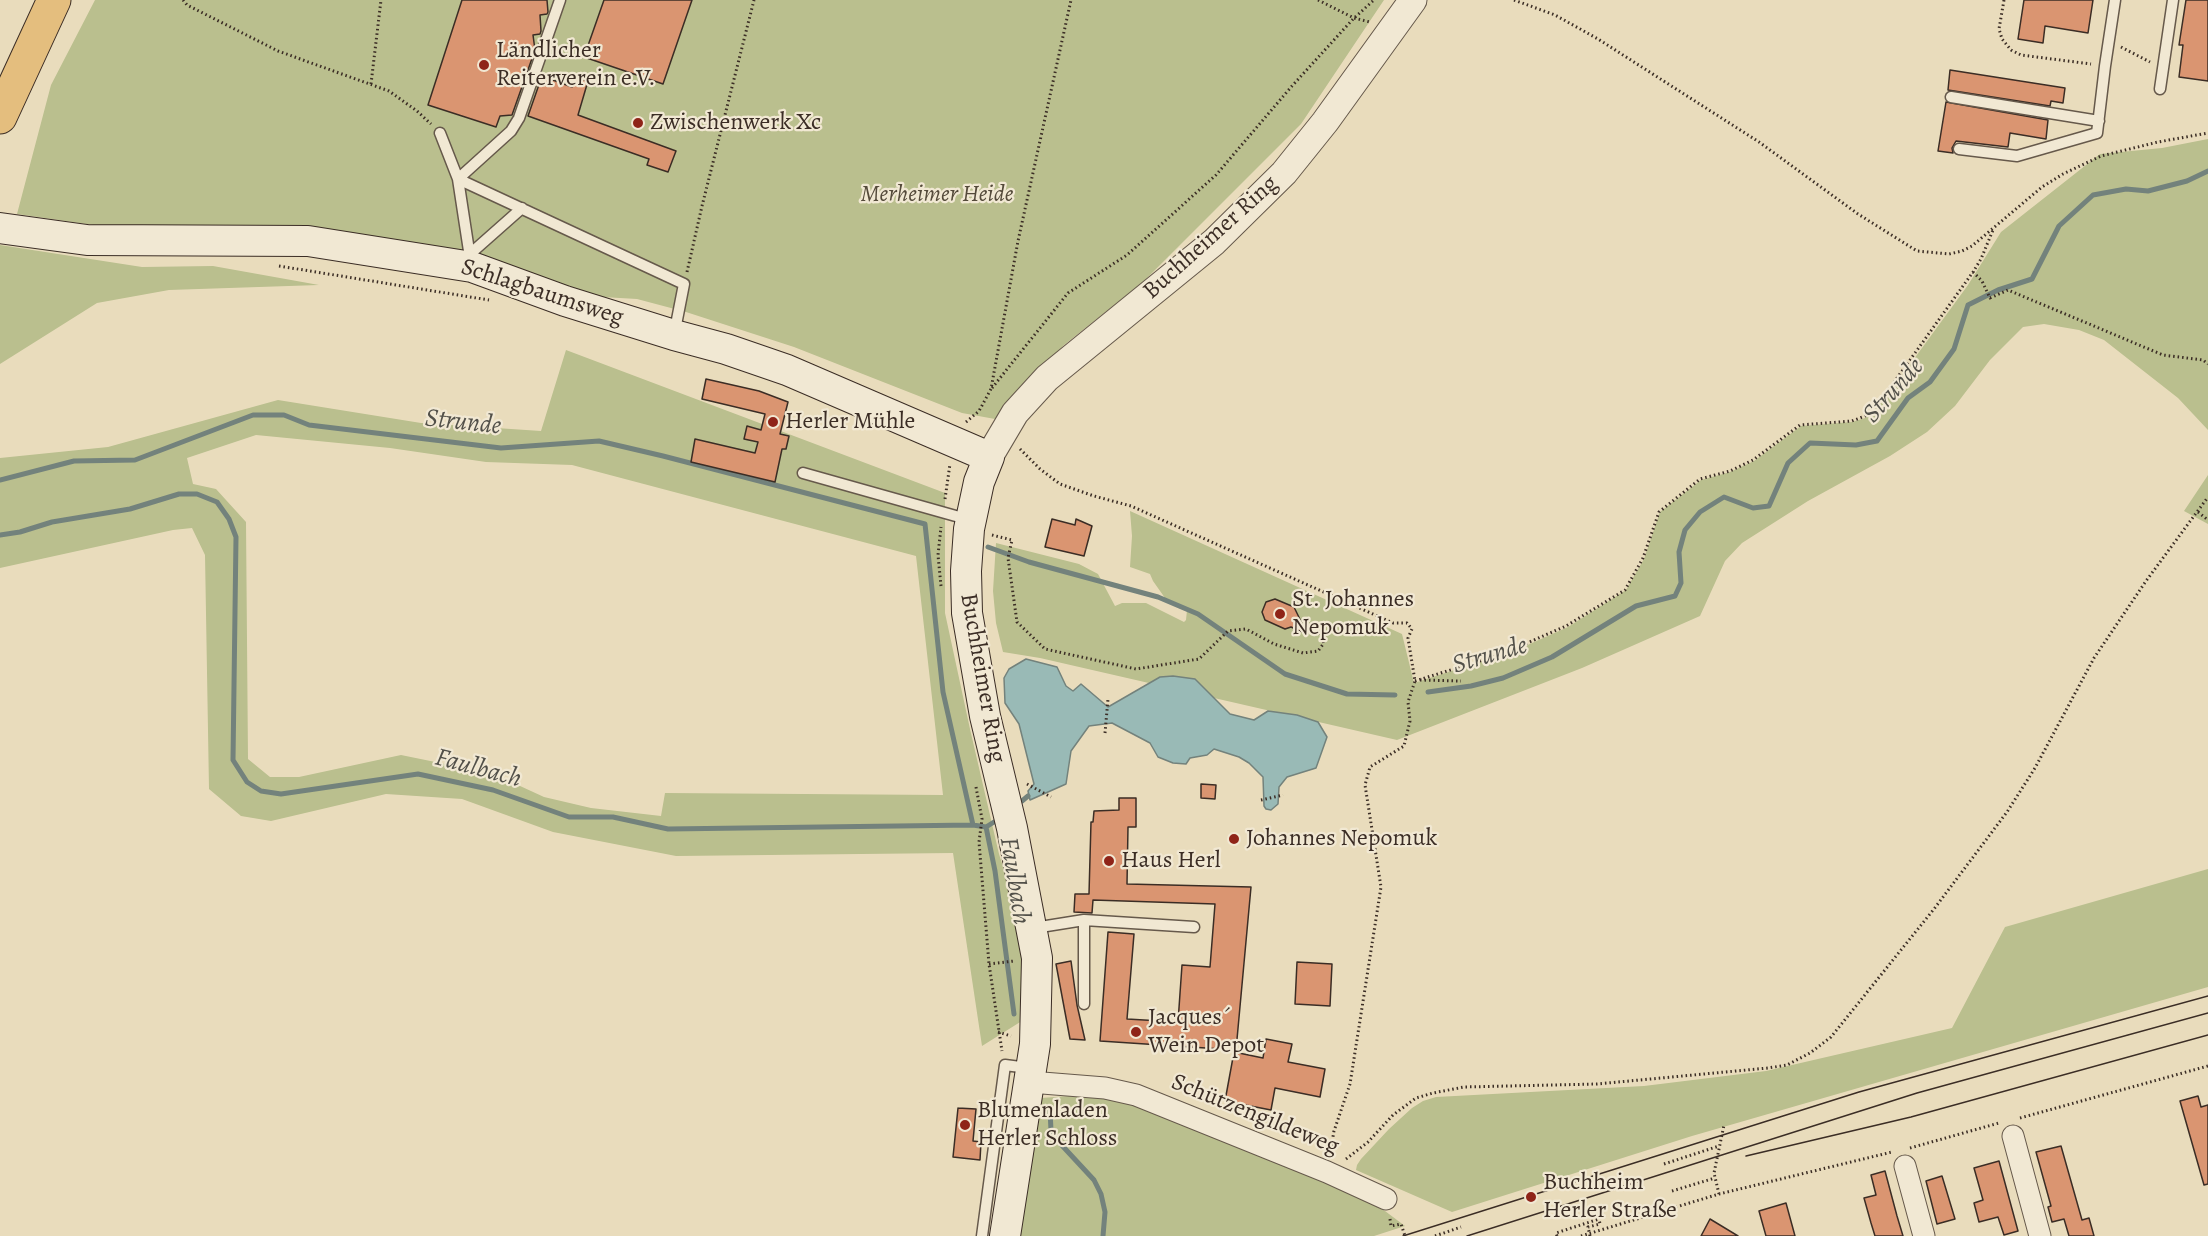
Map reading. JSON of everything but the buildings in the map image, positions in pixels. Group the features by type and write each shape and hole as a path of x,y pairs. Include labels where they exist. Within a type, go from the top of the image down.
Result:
{"highway":[{"path":"0,117 54,0"}],"main road":[{"name":"Schlagbaumsweg","path":"0,228 87,240 308,241 471,261 565,301 726,349 787,370 989,457"},
{"name":"Buchheimer Ring","path":"989,457 979,482 970,520 966,571 967,613 985,716 1012,828 1037,958 1035,1044 1022,1072 1005,1236"}],"street":[{"name":"Buchheimer Ring","path":"989,457 1015,413 1047,378 1214,242 1277,181 1319,131 1413,0"},
{"name":"Schützengildeweg","path":"1022,1072 1136,1095 1327,1172 1386,1199"},
{"path":"2013,1136 2040,1236"},
{"path":"1905,1166 1924,1236"}],"lane":[{"path":"458,178 511,131 519,118 560,0"},
{"path":"1959,148 2017,156 2097,133 2115,0"},
{"path":"2160,89 2173,0"},
{"path":"1951,97 2099,120"},
{"path":"440,133 458,178 471,261"},
{"path":"458,178 684,284 674,335"},
{"path":"471,261 522,208"},
{"path":"802,473 970,520"},
{"path":"1084,920 1084,1004"},
{"path":"1030,928 1084,920 1194,927"},
{"path":"982,1236 1022,1072"}],"path":[{"path":"183,0 187,5 278,51 389,90 417,111 440,133"},
{"path":"371,84 381,0"},
{"path":"684,284 754,0"},
{"path":"991,389 1018,241 1071,0"},
{"path":"1318,0 1354,18 1394,27"},
{"path":"979,411 991,389 1068,293 1127,255 1216,175 1354,18 1374,0"},
{"path":"1514,0 1555,15 1598,39 1749,136 1858,214 1917,251 1948,254 1972,246 2042,187 2101,156 2208,133"},
{"path":"2004,0 1999,29 2002,39 2011,50 2021,55 2105,66"},
{"path":"2109,40 2162,69"},
{"path":"1327,1172 1334,1131 1350,1084 1381,888 1365,785 1370,766 1404,746 1410,721 1408,702 1412,688 1417,681 1513,650 1566,626 1625,590 1643,558 1659,512 1700,479 1730,471 1753,460 1800,425 1852,421 1865,416 1882,399 1973,272 1994,228"},
{"path":"278,266 498,301"},
{"path":"1973,272 1982,281 1990,298 2008,290 2163,356 2203,360 2208,364"},
{"path":"1017,445 1060,484 1131,506 1393,623 1407,623 1412,629 1408,638 1417,681"},
{"path":"1327,1172 1368,1142 1393,1115 1416,1098 1433,1093 1464,1087 1596,1084 1768,1068 1786,1065 1824,1043 1857,1007 2007,812 2035,768 2094,658 2146,581 2208,497"},
{"path":"2198,512 2208,520"},
{"path":"995,536 1012,540 1008,558 1017,622 1045,650 1136,669 1199,659 1228,632 1246,629 1274,644 1302,653 1318,651 1324,643 1319,632 1308,627"},
{"path":"1417,681 1461,681"},
{"path":"1105,733 1108,699"},
{"path":"1027,784 1051,797"},
{"path":"1261,800 1283,795"},
{"path":"982,819 979,842 989,964 1022,1072"},
{"path":"989,964 1022,960"},
{"path":"1719,1194 1714,1173 1724,1125"},
{"path":"1664,1164 1719,1146"},
{"path":"1672,1191 1715,1178"},
{"path":"1386,1199 1391,1226 1401,1224 1405,1236"},
{"path":"1557,1236 1556,1233 1599,1218 1600,1224 1588,1227 1590,1236"},
{"path":"1435,1236 1461,1227"}],"green space":[{"name":"Merheimer Heide","path":"95,0 1384,0 1301,124 1143,282 1064,345 995,419 962,413 794,347 686,312 637,299 568,295 476,261 156,234 17,214 51,85"},
{"path":"2208,139 2208,430 2178,398 2104,340 2079,330 2044,324 2023,327 1990,360 1955,406 1927,432 1890,456 1808,501 1742,543 1725,561 1700,616 1582,668 1397,740 1040,658 1003,652 996,623 993,591 996,543 1079,564 1098,574 1115,606 1122,603 1146,603 1184,622 1186,620 1187,610 1165,598 1150,574 1130,567 1132,536 1130,511 1402,634 1414,683 1514,651 1568,627 1626,590 1644,559 1660,512 1701,480 1730,472 1754,461 1801,426 1852,422 1865,418 1884,400 1968,285 2001,232 2100,154 2162,148"},
{"path":"0,245 142,267 213,266 319,285 169,290 97,303 0,364"},
{"path":"566,350 945,493 945,613 999,854 1012,895 1029,978 1025,1019 982,1046 953,853 676,856 553,832 462,799 386,794 271,821 241,816 209,789 205,555 192,528 173,530 0,568 0,458 108,447 278,400 421,423 541,431","holes":["256,435 390,448 486,462 572,465 916,556 943,795 665,793 661,816 591,808 544,797 494,774 401,755 299,777 270,777 248,759 246,522 216,489 193,484 187,458"]},
{"path":"2208,475 2208,524 2184,511"},
{"path":"2208,869 2208,987 1692,1136 1452,1212 1356,1170 1361,1159 1412,1108 1436,1097 1644,1086 1766,1071 1952,1028 2005,927"},
{"path":"1099,1096 1122,1100 1337,1187 1385,1211 1405,1226 1374,1236 1017,1236 1041,1098"}],"water":[{"path":"1026,659 1057,667 1066,686 1073,691 1081,684 1108,707 1160,677 1195,679 1230,714 1254,720 1268,711 1297,715 1318,722 1327,737 1316,768 1287,777 1279,787 1278,804 1271,810 1264,806 1263,777 1239,757 1214,749 1207,755 1190,758 1186,764 1173,763 1158,757 1150,743 1112,723 1089,726 1071,751 1066,784 1030,800 1028,791 1034,784 1019,724 1005,703 1004,678 1009,669"}],"waterway":[{"name":"Strunde","path":"1428,692 1471,686 1503,678 1552,657 1636,606 1675,596 1681,583 1679,552 1685,530 1700,512 1724,497 1753,508 1769,506 1788,463 1810,443 1856,445 1877,441 1908,398 1930,382 1954,349 1968,305 1998,290 2032,279 2059,226 2093,195 2126,189 2148,191 2187,181 2208,171"},
{"name":"Strunde","path":"0,480 74,461 135,460 253,415 284,415 309,425 501,448 599,441 925,524 943,692 973,825"},
{"name":"Faulbach","path":"0,535 20,532 52,522 130,509 179,494 197,494 217,502 229,519 236,537 233,760 247,782 261,791 281,794 418,774 493,790 569,817 613,817 668,829 973,825 986,827 995,871 1014,1014"},
{"name":"Strunde","path":"988,547 1029,562 1158,597 1198,614 1285,674 1347,694 1395,695"},
{"path":"1022,801 1028,796"},
{"path":"986,827 994,822"},
{"name":"Faulbach","path":"1050,1109 1051,1131 1094,1180 1101,1194 1105,1212 1103,1236"}],"tram line":[{"path":"1403,1236 1859,1092 2208,996"},
{"path":"1467,1236 1917,1093 2208,1013"},
{"path":"1746,1156 1911,1117 2208,1035"}],"place":[{"name":"Ländlicher Reiterverein e.V.","path":"484,65"},
{"name":"Zwischenwerk Xc","path":"638,123"},
{"name":"Herler Mühle","path":"773,422"},
{"name":"St. Johannes Nepomuk","path":"1280,614"},
{"name":"Johannes Nepomuk","path":"1234,839"},
{"name":"Haus Herl","path":"1109,861"},
{"name":"Jacques´ Wein Depot","path":"1136,1032"},
{"name":"Blumenladen Herler Schloss","path":"965,1125"},
{"name":"Buchheim Herler Straße","path":"1531,1197"}]}
